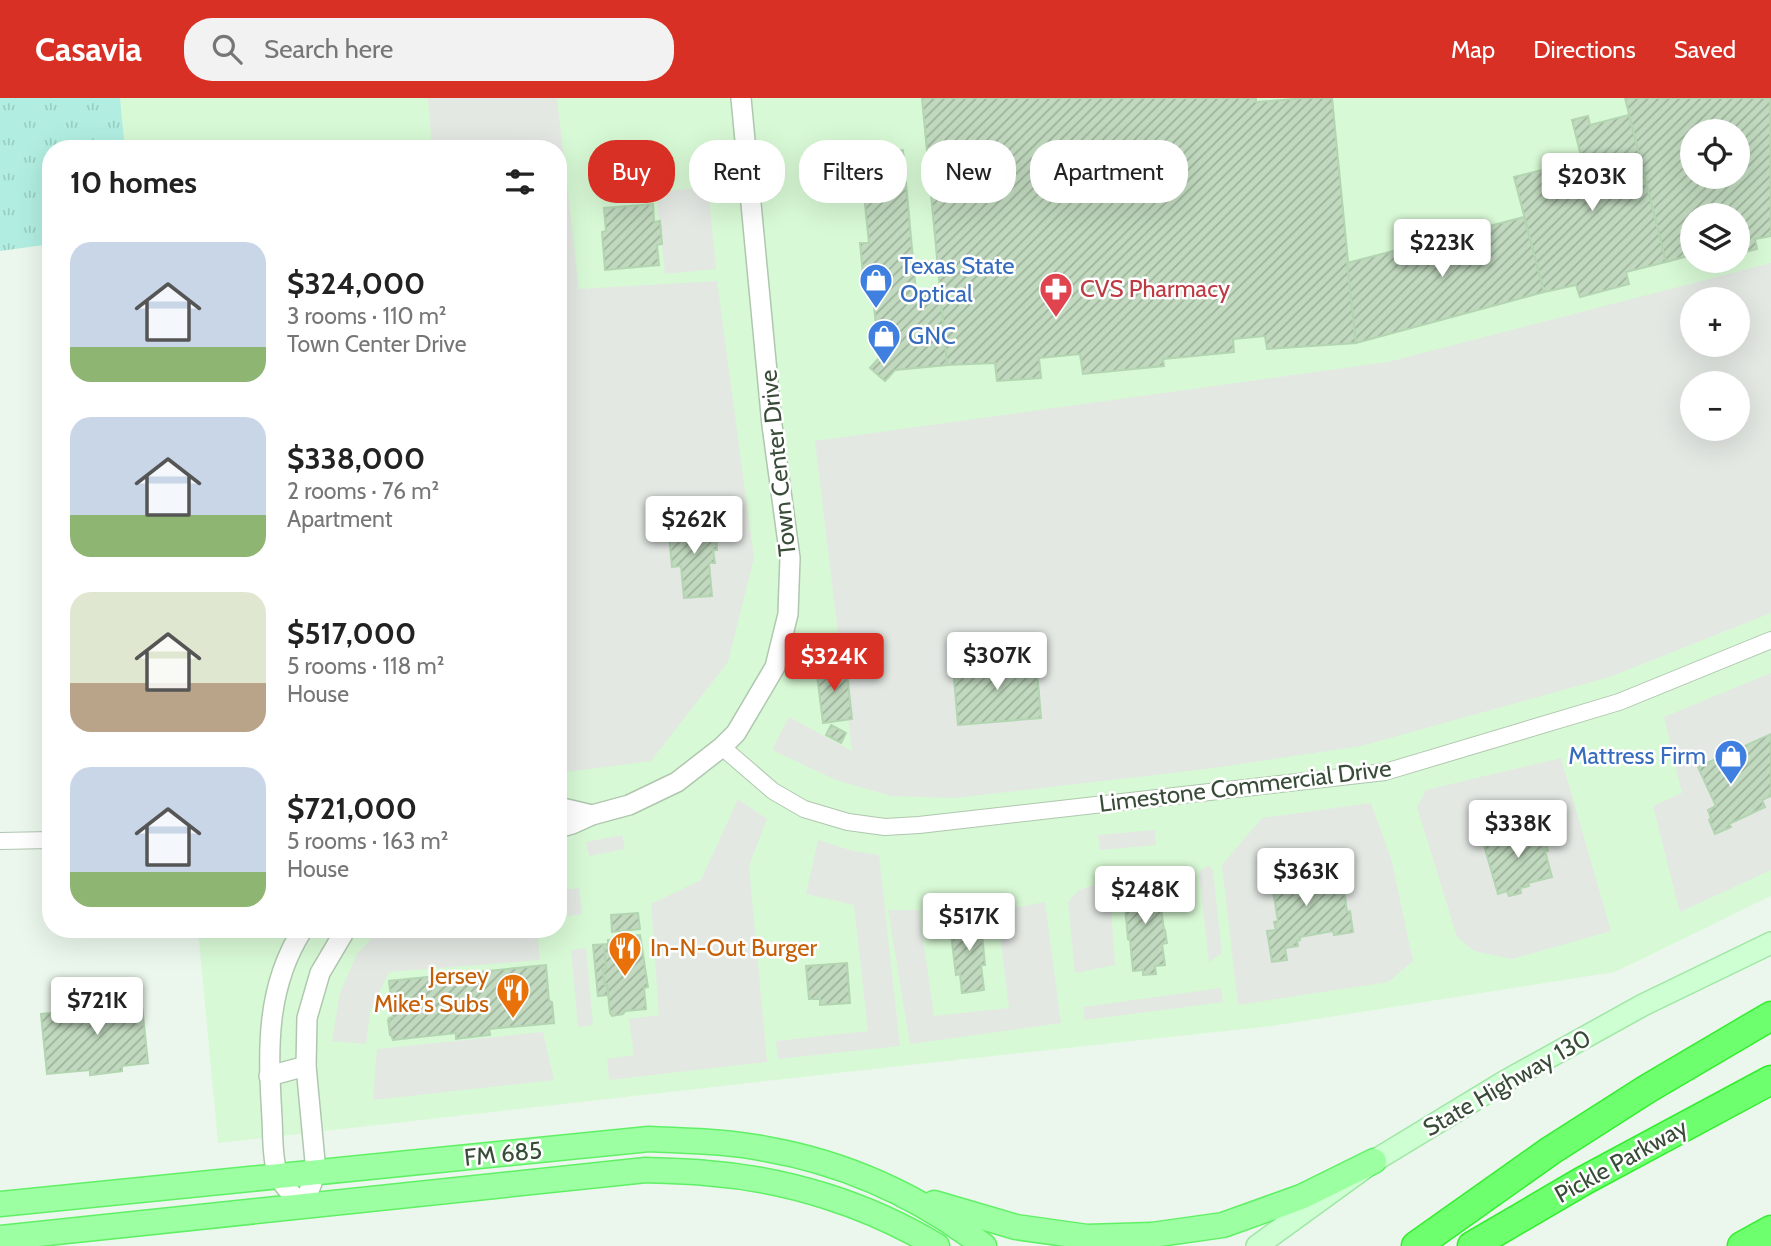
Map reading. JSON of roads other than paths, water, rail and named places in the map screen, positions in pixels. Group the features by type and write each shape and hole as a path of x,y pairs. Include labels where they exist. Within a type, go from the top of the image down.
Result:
{"highway":[{"path":"1416,1246 1647,1088 1771,1016"},
{"name":"Pickle Parkway","path":"1472,1246 1583,1181 1771,1080"},
{"path":"1742,1246 1771,1230"}],"main road":[{"name":"State Highway 130","path":"1257,1246 1374,1161 1504,1082 1620,1017 1771,943"},
{"name":"FM 685","path":"0,1204 649,1139 705,1141 766,1149 856,1173 900,1192 1016,1227 1087,1237 1152,1235 1223,1225 1301,1197 1374,1161"},
{"name":"FM 685","path":"0,1238 646,1170 707,1172 814,1192 848,1203 937,1246"},
{"name":"FM 685","path":"900,1192 985,1246"}],"street":[{"name":"Town Center Drive","path":"567,825 629,805 677,782 722,747 736,733 775,667 788,614 790,558 772,425 741,98"},
{"name":"Limestone Commercial Drive","path":"722,747 773,791 804,809 848,822 885,827 919,825 1385,772 1619,702 1771,639"},
{"path":"567,809 592,816"},
{"path":"0,841 42,840"},
{"path":"297,938 291,947 277,987 269,1028 269,1076 277,1175 303,1206 316,1172 306,1066 307,1018 320,973 341,938"},
{"path":"269,1076 306,1066"}],"place":[{"name":"Texas State Optical","path":"876,310"},
{"name":"CVS Pharmacy","path":"1056,319"},
{"name":"GNC","path":"884,366"},
{"name":"Mattress Firm","path":"1731,786"},
{"name":"In-N-Out Burger","path":"625,978"},
{"name":"Jersey Mike's Subs","path":"513,1020"}]}
